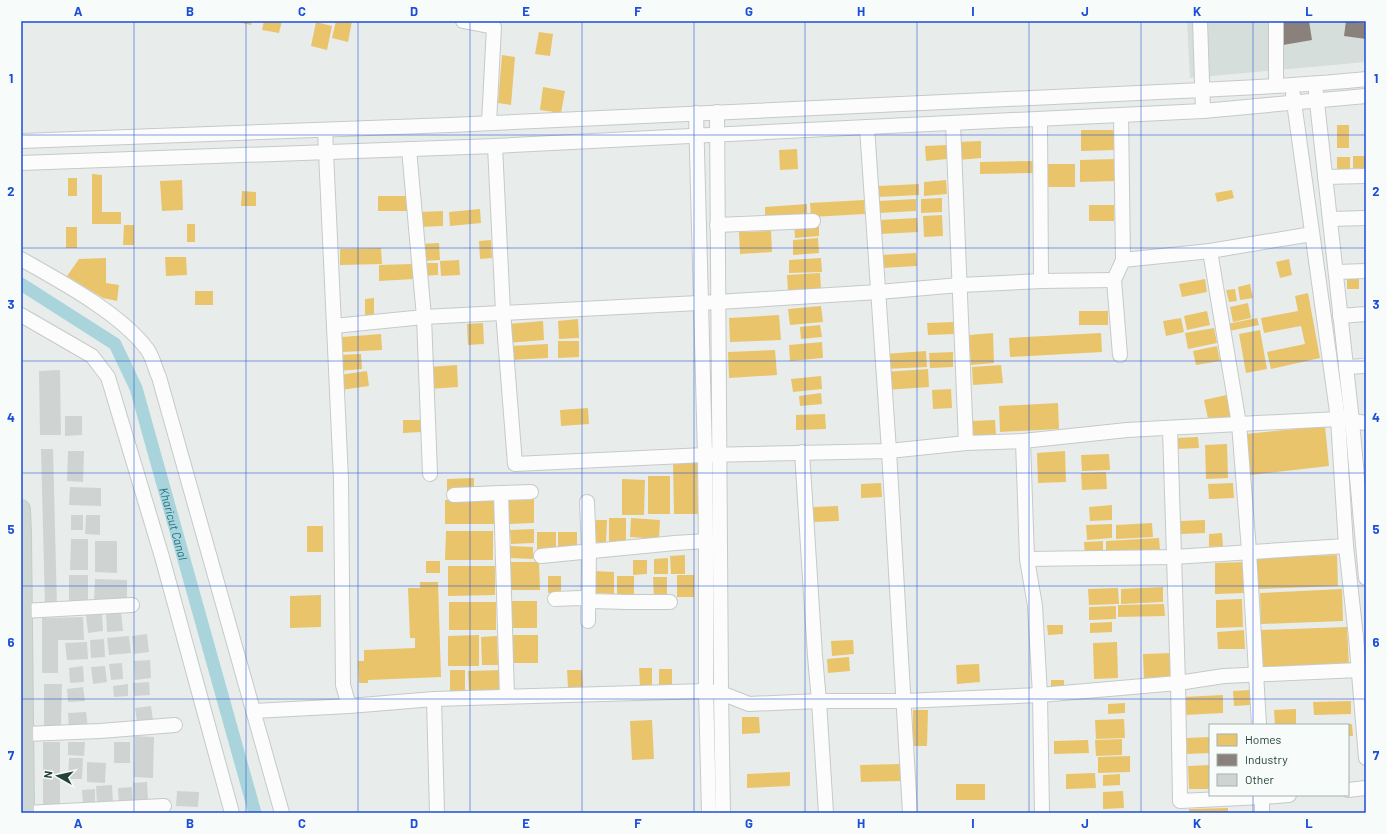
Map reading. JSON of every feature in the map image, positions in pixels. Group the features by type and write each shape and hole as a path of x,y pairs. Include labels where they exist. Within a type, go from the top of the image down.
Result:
{"main road":[{"path":"21,509 25,813"}],"street":[{"path":"464,21 494,27 489,123"},
{"path":"1200,21 1203,111"},
{"path":"1276,21 1276,85"},
{"path":"21,141 489,123 1202,90 1292,84 1315,84 1366,79"},
{"path":"1292,84 1338,419 1346,546 1361,630 1359,670 1366,758"},
{"path":"1315,84 1346,367 1359,422 1366,578"},
{"path":"21,163 495,146 1203,111 1294,104 1366,96"},
{"path":"717,112 720,693 723,813"},
{"path":"696,113 705,455 706,690 709,813"},
{"path":"1120,355 1114,280 1122,260 1121,115"},
{"path":"1040,119 1041,281"},
{"path":"953,123 966,443"},
{"path":"867,127 889,451 910,813"},
{"path":"324,130 341,479 343,684 349,706"},
{"path":"495,146 503,312 515,464 719,454 889,451 966,443 1023,441 1127,430 1170,429 1338,419 1359,422"},
{"path":"409,149 424,316 430,474"},
{"path":"1325,177 1366,176"},
{"path":"1330,219 1366,218"},
{"path":"717,225 813,221"},
{"path":"1122,260 1210,251 1312,234"},
{"path":"1210,251 1239,424 1249,551 1258,724"},
{"path":"21,259 54,277 107,312 128,329 148,350 159,377 282,813"},
{"path":"1336,272 1366,272"},
{"path":"334,326 424,316 701,303 878,292 960,285 1041,281 1114,280"},
{"path":"1340,316 1366,314"},
{"path":"21,315 92,356 108,377 162,557 232,813"},
{"path":"1346,367 1366,366"},
{"path":"1170,429 1180,801 1262,796 1262,813"},
{"path":"1023,441 1027,559 1035,606 1040,695 1042,813"},
{"path":"802,452 826,813"},
{"path":"454,495 531,492"},
{"path":"501,493 507,696"},
{"path":"587,502 588,621"},
{"path":"541,556 706,541"},
{"path":"1027,559 1174,557 1249,551 1346,546"},
{"path":"555,599 581,598 588,600 626,602 670,602"},
{"path":"23,611 132,605"},
{"path":"253,711 349,706 434,699 706,690 720,693 749,704 1040,695 1178,683 1224,676 1359,670"},
{"path":"434,699 436,813"},
{"path":"25,734 100,731 175,725"},
{"path":"1349,790 1366,788"},
{"path":"25,813 164,806"}],"shaded area":[{"path":"1187,21 1366,21 1366,62 1190,78"}],"building: Homes":[{"path":"232,21 252,21 251,25"},
{"path":"264,21 282,21 279,33 262,30"},
{"path":"336,21 352,21 348,42 332,38"},
{"path":"316,22 332,26 327,50 311,46"},
{"path":"539,32 553,34 550,56 535,54"},
{"path":"502,55 515,57 511,105 498,103"},
{"path":"543,87 565,91 561,113 540,110"},
{"path":"1337,125 1349,125 1349,148 1337,148"},
{"path":"1081,130 1116,130 1116,150 1081,151"},
{"path":"981,141 981,158 958,160 957,142"},
{"path":"947,145 947,159 926,161 925,146"},
{"path":"797,149 798,169 780,170 779,150"},
{"path":"1353,156 1366,156 1366,168 1353,168"},
{"path":"1337,157 1350,157 1350,174 1337,174"},
{"path":"1116,159 1116,181 1080,182 1080,160"},
{"path":"1034,161 1034,173 980,174 980,162"},
{"path":"1047,164 1075,164 1075,187 1047,187"},
{"path":"92,174 102,175 102,212 121,212 121,224 92,224"},
{"path":"68,178 77,178 77,196 68,196"},
{"path":"182,180 183,210 162,211 160,181"},
{"path":"946,180 947,194 924,196 924,182"},
{"path":"919,184 919,195 878,197 878,186"},
{"path":"1232,190 1234,198 1217,202 1215,193"},
{"path":"242,191 256,192 256,206 241,206"},
{"path":"378,196 407,196 407,211 378,211"},
{"path":"942,198 942,212 921,213 921,199"},
{"path":"916,199 916,211 878,213 878,201"},
{"path":"864,200 865,214 811,217 810,203"},
{"path":"807,204 807,218 765,221 765,207"},
{"path":"1089,205 1114,205 1114,221 1089,221"},
{"path":"480,209 481,223 450,226 449,212"},
{"path":"443,211 443,226 420,227 420,212"},
{"path":"942,215 943,236 924,237 923,216"},
{"path":"917,218 918,232 880,234 879,220"},
{"path":"819,223 819,236 795,238 794,224"},
{"path":"187,224 195,224 195,242 187,242"},
{"path":"124,225 134,225 134,245 123,245"},
{"path":"66,227 77,227 77,248 66,248"},
{"path":"771,231 772,252 740,254 739,232"},
{"path":"818,238 819,253 793,255 793,240"},
{"path":"491,240 492,258 480,259 479,241"},
{"path":"439,243 440,260 422,261 421,244"},
{"path":"381,248 382,264 340,265 340,249"},
{"path":"916,253 917,266 882,268 881,255"},
{"path":"165,257 186,257 187,275 166,276"},
{"path":"106,258 106,283 119,285 117,301 103,298 67,276 79,259"},
{"path":"821,258 822,272 789,273 789,260"},
{"path":"1289,259 1292,275 1280,278 1276,262"},
{"path":"459,260 460,275 441,276 440,261"},
{"path":"422,263 438,263 438,275 423,276"},
{"path":"413,264 414,279 379,281 379,265"},
{"path":"820,273 821,289 788,291 787,275"},
{"path":"1347,277 1359,277 1359,289 1347,289"},
{"path":"1205,279 1207,292 1182,297 1179,284"},
{"path":"1250,284 1253,298 1240,300 1238,287"},
{"path":"1235,289 1237,301 1229,302 1226,290"},
{"path":"195,291 213,291 213,305 195,305"},
{"path":"1308,293 1320,358 1271,369 1267,352 1305,344 1301,326 1264,333 1261,318 1298,311 1295,296"},
{"path":"374,298 374,321 365,320 365,299"},
{"path":"1248,303 1251,318 1233,322 1230,307"},
{"path":"821,306 823,322 790,325 788,309"},
{"path":"1079,311 1108,311 1108,325 1079,325"},
{"path":"1207,311 1210,325 1187,330 1184,316"},
{"path":"779,315 781,340 730,342 729,318"},
{"path":"1181,318 1184,332 1166,336 1163,321"},
{"path":"1257,318 1259,325 1229,331 1227,324"},
{"path":"578,319 579,338 559,339 558,321"},
{"path":"543,321 544,340 508,343 507,324"},
{"path":"954,322 955,334 928,335 927,323"},
{"path":"483,323 484,344 468,345 467,324"},
{"path":"820,325 822,337 801,339 800,327"},
{"path":"1214,328 1217,343 1188,349 1185,333"},
{"path":"1260,330 1267,369 1246,373 1239,334"},
{"path":"993,333 994,363 971,365 969,335"},
{"path":"1101,333 1102,352 1010,357 1009,338"},
{"path":"381,334 382,350 343,352 342,337"},
{"path":"558,341 579,341 579,357 558,358"},
{"path":"822,342 823,358 790,361 789,345"},
{"path":"548,344 548,358 511,360 510,346"},
{"path":"1217,346 1220,361 1196,365 1193,351"},
{"path":"775,350 777,375 729,378 728,352"},
{"path":"926,351 927,367 885,369 884,354"},
{"path":"953,352 953,367 930,368 929,353"},
{"path":"361,354 362,369 338,371 337,355"},
{"path":"457,365 458,387 430,389 429,367"},
{"path":"1001,365 1003,383 973,385 972,367"},
{"path":"928,369 929,387 885,390 884,372"},
{"path":"367,371 369,386 341,390 339,375"},
{"path":"821,376 822,389 793,392 791,379"},
{"path":"951,389 952,408 933,409 932,390"},
{"path":"821,393 822,404 800,406 799,396"},
{"path":"1231,394 1236,418 1209,423 1204,400"},
{"path":"1058,403 1059,429 1000,432 999,406"},
{"path":"588,408 589,424 561,426 560,410"},
{"path":"825,414 826,429 796,430 796,415"},
{"path":"403,420 421,420 421,432 403,433"},
{"path":"995,420 996,435 972,436 971,421"},
{"path":"1325,426 1329,466 1250,475 1246,434"},
{"path":"1198,437 1199,448 1176,449 1176,438"},
{"path":"1227,444 1228,478 1206,479 1205,445"},
{"path":"1065,451 1066,482 1038,483 1037,453"},
{"path":"1109,454 1110,470 1082,471 1081,455"},
{"path":"673,461 697,461 698,514 674,514"},
{"path":"1106,472 1107,489 1082,490 1081,473"},
{"path":"648,476 670,476 670,514 648,514"},
{"path":"474,478 474,490 447,491 447,479"},
{"path":"622,479 645,480 644,515 622,515"},
{"path":"881,483 882,497 861,498 861,484"},
{"path":"1233,483 1234,498 1209,499 1208,484"},
{"path":"534,499 534,523 506,524 506,500"},
{"path":"445,500 494,500 494,524 445,524"},
{"path":"1112,505 1112,520 1090,521 1089,507"},
{"path":"838,506 839,521 814,522 813,507"},
{"path":"609,518 626,518 626,542 609,542"},
{"path":"631,518 660,520 659,539 630,537"},
{"path":"596,520 607,520 606,543 595,542"},
{"path":"1205,520 1205,533 1180,534 1180,521"},
{"path":"1152,523 1153,537 1116,539 1116,525"},
{"path":"1112,524 1112,538 1087,540 1086,525"},
{"path":"307,526 323,526 323,552 307,552"},
{"path":"534,529 534,543 511,544 510,530"},
{"path":"446,531 493,531 493,560 445,560"},
{"path":"537,532 556,532 556,551 537,551"},
{"path":"558,532 577,532 577,550 558,550"},
{"path":"1222,533 1223,546 1209,547 1209,534"},
{"path":"1159,538 1160,550 1106,553 1106,541"},
{"path":"1103,541 1103,557 1085,558 1084,542"},
{"path":"510,546 533,547 533,559 509,558"},
{"path":"685,555 685,574 671,574 670,556"},
{"path":"1337,555 1338,586 1258,589 1256,558"},
{"path":"668,558 668,574 654,574 654,559"},
{"path":"633,560 647,560 647,574 633,575"},
{"path":"426,561 440,561 440,573 426,573"},
{"path":"510,562 539,562 540,590 511,590"},
{"path":"1245,562 1246,593 1215,594 1215,563"},
{"path":"448,566 495,566 495,595 448,596"},
{"path":"594,571 614,572 614,594 593,593"},
{"path":"677,575 694,575 694,597 677,597"},
{"path":"548,576 561,576 561,593 548,593"},
{"path":"617,576 634,576 634,598 617,598"},
{"path":"653,577 667,577 667,598 654,598"},
{"path":"420,582 438,582 441,677 368,680 368,683 359,683 358,661 364,661 364,650 415,648 415,638 410,638 408,588 420,588"},
{"path":"1163,587 1163,602 1121,604 1121,589"},
{"path":"1118,588 1119,604 1089,605 1088,589"},
{"path":"1342,589 1343,621 1261,624 1260,593"},
{"path":"321,595 321,627 290,628 290,596"},
{"path":"1242,599 1243,627 1216,628 1216,600"},
{"path":"512,601 537,601 537,628 512,628"},
{"path":"449,602 496,602 496,630 449,630"},
{"path":"1164,604 1165,616 1118,617 1118,605"},
{"path":"1116,606 1116,619 1089,620 1089,607"},
{"path":"1112,622 1112,632 1090,633 1090,623"},
{"path":"1047,625 1063,625 1063,634 1048,635"},
{"path":"1347,627 1349,667 1261,670 1260,630"},
{"path":"1244,630 1245,649 1218,649 1217,632"},
{"path":"479,635 479,666 448,666 448,636"},
{"path":"510,635 538,635 538,663 511,663"},
{"path":"497,636 498,665 482,665 481,637"},
{"path":"853,640 854,654 832,656 831,641"},
{"path":"1117,642 1118,678 1094,679 1093,643"},
{"path":"1173,653 1174,678 1144,679 1143,654"},
{"path":"849,657 850,671 828,673 827,659"},
{"path":"979,664 980,682 957,684 956,665"},
{"path":"639,668 652,668 652,687 640,687"},
{"path":"659,669 672,669 672,686 659,686"},
{"path":"450,670 465,670 465,691 450,691"},
{"path":"502,670 502,691 469,691 468,671"},
{"path":"567,670 582,670 583,688 568,688"},
{"path":"1051,680 1064,680 1064,691 1051,691"},
{"path":"1250,690 1250,705 1234,706 1233,691"},
{"path":"1223,695 1223,713 1184,715 1183,697"},
{"path":"1351,701 1351,714 1314,715 1313,702"},
{"path":"1125,703 1125,713 1108,714 1108,704"},
{"path":"1296,709 1296,724 1275,724 1274,710"},
{"path":"913,710 928,710 927,746 913,746"},
{"path":"742,717 759,717 760,733 742,734"},
{"path":"1124,719 1125,738 1096,739 1095,720"},
{"path":"652,720 654,759 632,760 630,721"},
{"path":"1349,724 1352,724 1353,736 1349,736"},
{"path":"1209,737 1209,753 1187,754 1186,738"},
{"path":"1122,739 1122,755 1096,756 1095,740"},
{"path":"1088,740 1089,753 1054,754 1054,741"},
{"path":"1130,756 1130,772 1098,773 1098,757"},
{"path":"900,764 901,781 861,782 860,765"},
{"path":"1209,765 1209,789 1189,789 1188,766"},
{"path":"790,772 790,786 747,788 747,774"},
{"path":"1095,773 1096,788 1066,789 1066,774"},
{"path":"1120,774 1120,785 1103,786 1103,775"},
{"path":"956,784 985,784 985,800 956,800"},
{"path":"1123,791 1124,808 1103,809 1103,792"},
{"path":"1228,808 1228,813 1189,813 1189,809"}],"building: Industry":[{"path":"1279,21 1309,21 1312,40 1283,45"},
{"path":"1346,21 1366,23 1366,39 1344,36"}],"building: Other":[{"path":"60,370 61,435 40,435 39,371"},
{"path":"65,416 82,416 82,435 65,436"},
{"path":"41,449 53,449 57,607 45,607"},
{"path":"68,451 84,451 83,482 67,481"},
{"path":"70,487 101,488 101,506 69,505"},
{"path":"71,515 83,515 83,530 71,530"},
{"path":"86,515 100,515 100,535 85,534"},
{"path":"71,539 88,539 88,570 70,570"},
{"path":"95,541 117,541 117,573 95,572"},
{"path":"69,575 88,575 88,607 69,607"},
{"path":"95,579 127,580 127,601 94,601"},
{"path":"121,612 123,631 107,632 106,613"},
{"path":"102,614 103,631 88,633 86,615"},
{"path":"83,617 84,640 58,640 58,673 42,673 42,618"},
{"path":"147,634 149,652 134,654 132,636"},
{"path":"129,636 131,653 109,655 107,638"},
{"path":"104,639 105,657 91,658 90,640"},
{"path":"87,642 88,659 67,660 65,643"},
{"path":"150,660 151,678 135,680 134,661"},
{"path":"122,663 123,679 111,680 109,664"},
{"path":"83,666 84,682 70,683 69,668"},
{"path":"105,666 107,682 93,684 91,667"},
{"path":"149,682 150,695 134,696 133,683"},
{"path":"44,684 62,684 61,726 44,726"},
{"path":"128,684 128,696 114,697 113,686"},
{"path":"83,687 85,701 68,702 67,689"},
{"path":"151,706 153,720 137,722 135,708"},
{"path":"86,712 88,727 69,729 68,713"},
{"path":"135,736 154,737 153,778 134,777"},
{"path":"43,742 60,742 60,806 43,806"},
{"path":"68,742 85,742 84,756 68,755"},
{"path":"114,742 130,742 130,763 114,763"},
{"path":"69,758 83,758 82,779 68,779"},
{"path":"87,762 106,763 105,783 87,782"},
{"path":"147,782 148,801 134,802 133,783"},
{"path":"112,785 113,804 97,805 96,786"},
{"path":"132,787 133,803 119,804 118,788"},
{"path":"95,789 95,806 83,806 82,790"},
{"path":"177,791 199,792 198,807 176,806"}],"waterway":[{"name":"Kharicut Canal","path":"21,284 115,344 136,388 255,813"}]}
